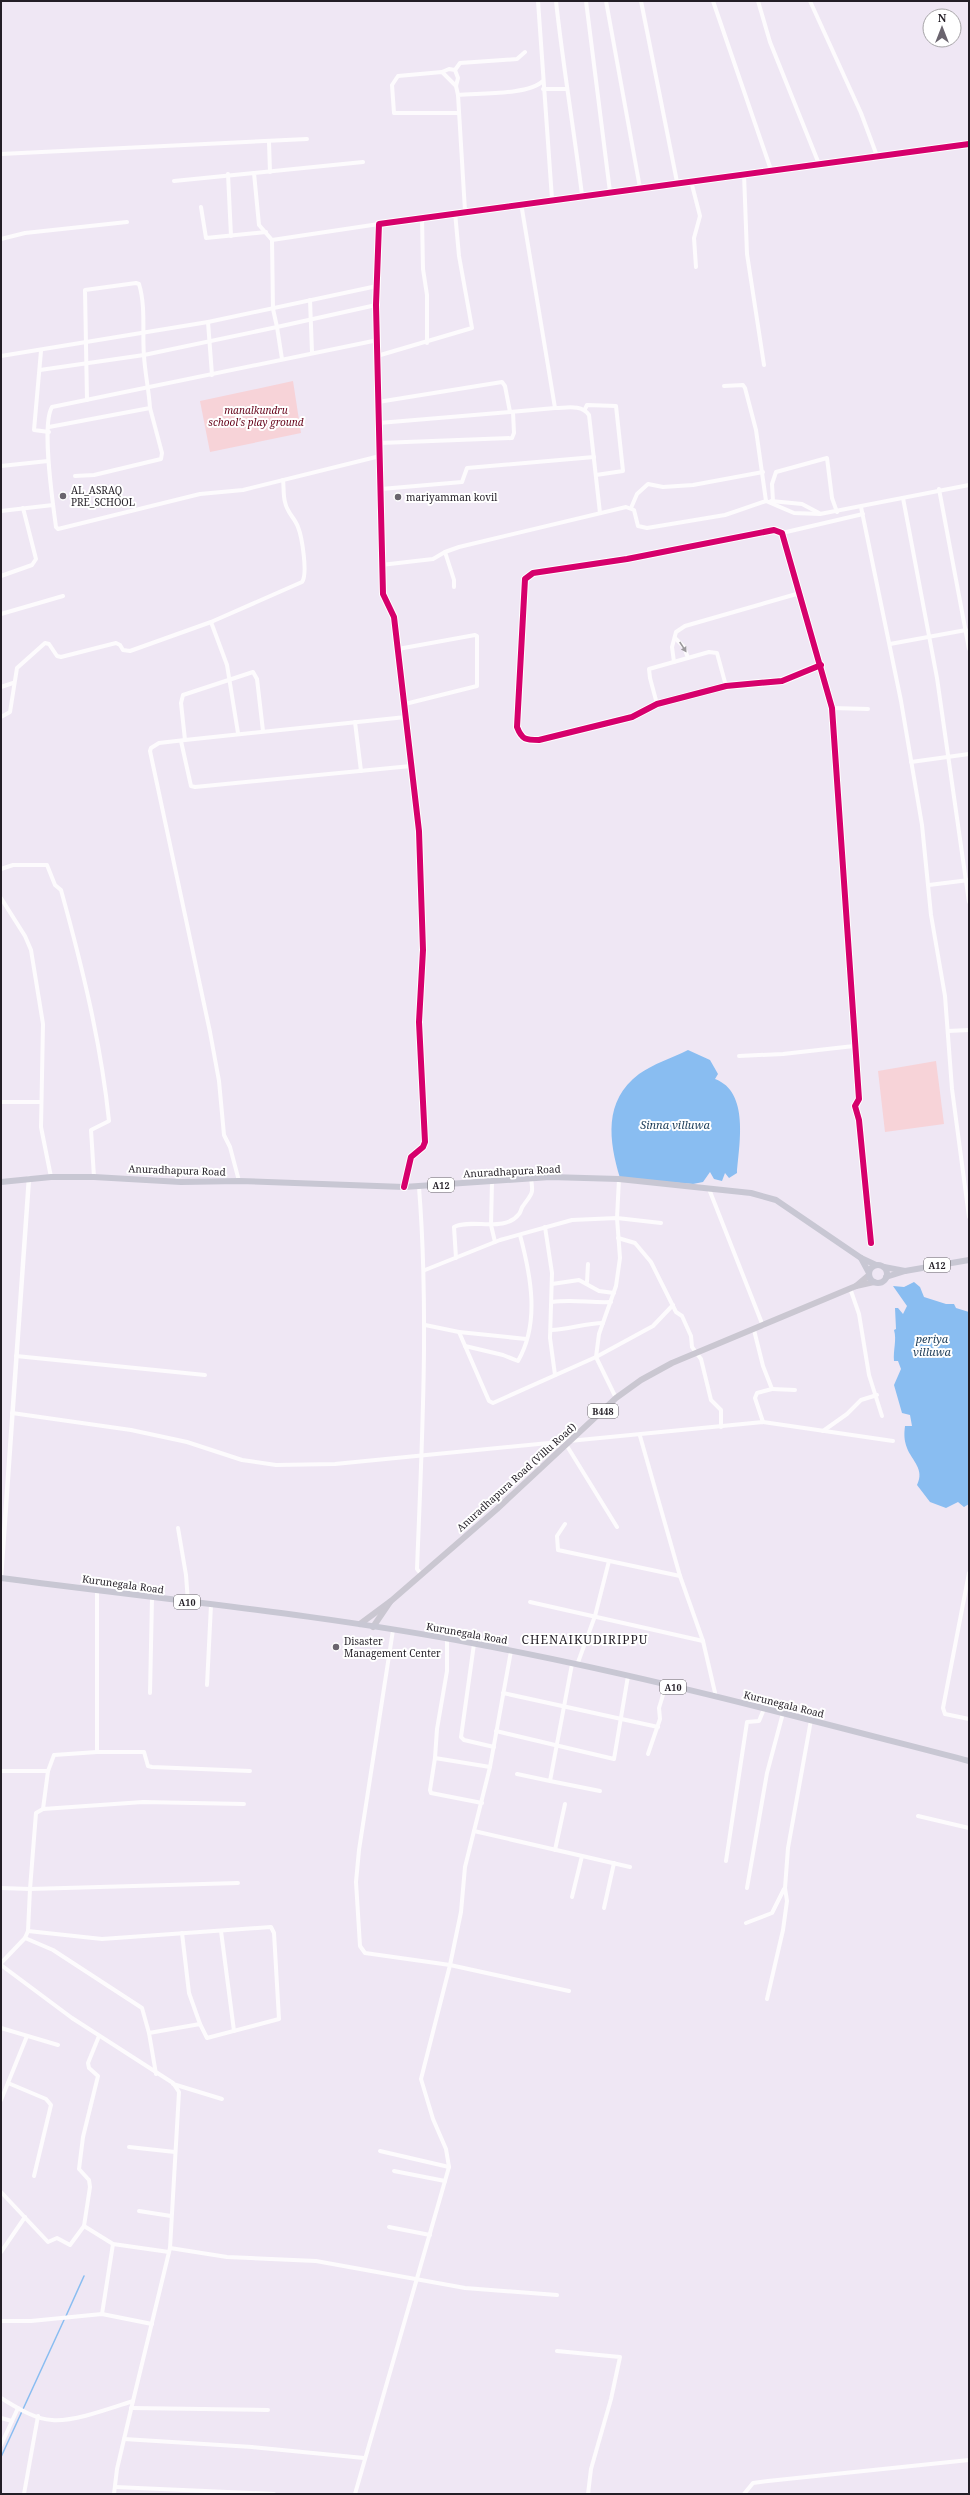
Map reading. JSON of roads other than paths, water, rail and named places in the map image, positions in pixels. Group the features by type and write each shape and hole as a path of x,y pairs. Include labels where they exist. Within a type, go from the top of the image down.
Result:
{"highway":[{"name":"Anuradhapura Road","path":"1,1182 28,1178 94,1177 181,1182 239,1181 419,1187 531,1179 619,1179 751,1193 776,1200 861,1258 876,1265"},
{"name":"Anuradhapura Road","path":"861,1258 869,1274"},
{"name":"A12","path":"886,1278 905,1271 969,1260"},
{"path":"876,1265 884,1267 886,1278 880,1282 874,1282 869,1274 876,1265"},
{"name":"A12","path":"884,1267 905,1271"},
{"name":"Kurunegala Road","path":"1,1577 152,1598 311,1616 511,1651 628,1676 783,1713 969,1761"}],"main road":[{"name":"Anuradhapura Road (Villu Road)","path":"853,1287 869,1274"},
{"name":"Anuradhapura Road (Villu Road)","path":"360,1624 391,1601 567,1446 616,1398 649,1374 697,1352 754,1330 853,1287 874,1282"},
{"name":"Anuradhapura Road (Villu Road)","path":"373,1626 391,1601"}],"street":[{"path":"538,1 543,89 552,199"},
{"path":"556,1 566,89 571,108 582,195"},
{"path":"586,1 610,192"},
{"path":"606,1 640,188"},
{"path":"641,1 677,182"},
{"path":"713,1 771,170"},
{"path":"758,1 770,42 819,164"},
{"path":"810,1 861,113 877,156"},
{"path":"455,70 460,63 517,59 526,52"},
{"path":"455,70 449,69 442,72 398,76 392,85 392,110 394,113 406,114 459,112"},
{"path":"455,70 458,78 456,86 458,95 465,211"},
{"path":"442,72 456,86"},
{"path":"458,95 509,92 538,86 543,81"},
{"path":"543,89 566,89"},
{"path":"1,154 307,140"},
{"path":"269,142 270,172"},
{"path":"272,240 455,212 969,144"},
{"path":"174,181 228,174 270,172 363,162"},
{"path":"254,172 259,225 267,232 272,240 273,309 282,359"},
{"path":"228,174 231,236"},
{"path":"744,174 747,254 764,365"},
{"path":"691,181 700,216 694,238 696,268"},
{"path":"521,203 555,408"},
{"path":"201,207 204,238 267,232"},
{"path":"377,356 427,343 472,328 459,256 455,212"},
{"path":"422,217 423,269 427,295 427,343"},
{"path":"1,239 25,233 127,222"},
{"path":"379,224 376,305 378,340 378,423 381,488 381,565 383,594 393,611 419,831 423,950 419,1022 425,1142 423,1147 412,1157 404,1187"},
{"path":"74,476 94,475 161,459 162,453 150,408 144,355 145,334 139,284 134,283 86,289 84,318 87,400"},
{"path":"1,356 145,334 273,309 377,286"},
{"path":"310,300 312,352"},
{"path":"40,370 86,365 144,355 376,305"},
{"path":"208,322 212,375"},
{"path":"378,340 312,352 212,375 52,407 48,429 48,461 53,505 58,530 200,494 243,490 380,456"},
{"path":"41,350 34,430 48,429 150,408"},
{"path":"378,402 502,382 505,386 514,433 512,438 380,443"},
{"path":"724,386 743,385 745,388 756,430 766,500"},
{"path":"585,409 587,405 616,406 623,471 596,475"},
{"path":"378,423 555,408 585,409"},
{"path":"585,409 589,415 600,513"},
{"path":"381,488 462,482 467,468 594,457"},
{"path":"773,500 772,484 776,472 827,458 832,498 837,512"},
{"path":"1,466 48,461"},
{"path":"631,508 637,494 648,484 663,487 693,485 763,472"},
{"path":"1,717 8,714 11,707 13,683 17,668 45,643 49,644 57,656 61,657 116,643 120,645 123,650 130,651 211,622 297,585 304,580 304,556 298,526 291,518 285,503 283,480"},
{"path":"766,500 794,513 820,514 837,512 939,489 969,485"},
{"path":"939,489 969,649"},
{"path":"903,498 930,637 968,881 969,902"},
{"path":"631,508 634,510 638,526 647,528 725,515 766,500 802,504 820,514"},
{"path":"1,511 53,505"},
{"path":"861,506 890,644 922,825 928,885 948,1031 952,1089 969,1217"},
{"path":"1,576 32,565 36,559 23,508"},
{"path":"381,565 433,559 445,552 600,513 631,508"},
{"path":"821,665 773,683 726,686 658,704 632,717 539,740 525,740 521,737 517,727 524,579 533,573 627,559 774,530 782,533 863,514"},
{"path":"782,533 821,665 832,708 854,1046 859,1099 855,1106 859,1120 871,1243"},
{"path":"445,552 454,580 454,587"},
{"path":"674,662 672,647 674,638 676,632 685,626 800,593"},
{"path":"1,614 63,596"},
{"path":"211,622 230,678 238,733"},
{"path":"890,644 966,630"},
{"path":"398,649 445,639 477,636 476,686 405,704"},
{"path":"674,638 684,647 688,658"},
{"path":"658,704 650,678 649,669 709,652 717,653 726,686"},
{"path":"264,730 256,674 253,672 230,678 183,695 181,698 183,740 191,786 195,787 411,766"},
{"path":"1,687 13,683"},
{"path":"832,708 868,709"},
{"path":"239,1181 230,1147 224,1135 219,1081 210,1032 150,751 151,748 159,744 238,733 406,717"},
{"path":"355,722 361,771"},
{"path":"911,762 969,754"},
{"path":"1,869 13,865 47,865 55,885 61,890 94,1019 106,1095 109,1122 91,1130 94,1177"},
{"path":"928,885 968,881"},
{"path":"1,898 25,936 31,950 43,1024 40,1102 41,1127 51,1177"},
{"path":"948,1031 969,1030"},
{"path":"739,1056 783,1054 854,1046"},
{"path":"1,1102 40,1102"},
{"path":"1,1577 28,1178"},
{"path":"456,1258 454,1227 466,1225 491,1226 510,1220 519,1215 523,1206 529,1201 532,1194 531,1179"},
{"path":"616,1398 596,1356 603,1323 614,1293 620,1258 617,1218 619,1179"},
{"path":"492,1182 491,1226 495,1242"},
{"path":"419,1187 425,1270 425,1326 417,1569 420,1574"},
{"path":"709,1189 763,1326"},
{"path":"425,1270 495,1242 572,1220 617,1218 661,1223"},
{"path":"545,1227 552,1284 551,1330 555,1375"},
{"path":"465,1346 503,1354 518,1361 524,1351 526,1339 531,1332 531,1290 528,1266 520,1235"},
{"path":"618,1238 635,1242 654,1266 673,1305 682,1316 690,1336 692,1347 697,1352 701,1360 711,1400 722,1410 721,1427"},
{"path":"587,1282 588,1264"},
{"path":"552,1284 579,1280 587,1282 600,1291 614,1293"},
{"path":"853,1287 869,1375 877,1395 882,1416"},
{"path":"552,1302 569,1299 583,1303 611,1302"},
{"path":"459,1332 489,1401 493,1403 596,1356 652,1326 673,1305"},
{"path":"551,1330 562,1330 568,1326 586,1323 603,1323"},
{"path":"425,1326 459,1332 526,1339"},
{"path":"754,1330 763,1366 772,1389"},
{"path":"16,1356 205,1375"},
{"path":"763,1422 755,1398 757,1393 772,1389 795,1390"},
{"path":"823,1431 847,1414 861,1400 877,1395"},
{"path":"12,1413 131,1430 186,1442 242,1460 276,1466 335,1464 572,1440 640,1436 763,1422 893,1441"},
{"path":"640,1436 680,1576 703,1641 716,1697"},
{"path":"567,1446 617,1528"},
{"path":"565,1524 557,1536 558,1550 680,1576"},
{"path":"178,1528 186,1575 188,1602"},
{"path":"550,1781 575,1665 595,1616 610,1561"},
{"path":"969,1573 943,1708 945,1714 969,1719"},
{"path":"97,1590 97,1752"},
{"path":"150,1693 152,1598"},
{"path":"530,1602 703,1641"},
{"path":"964,1602 969,1603"},
{"path":"207,1685 211,1605"},
{"path":"393,1630 358,1862 356,1882 360,1946 365,1953 450,1965 568,1991"},
{"path":"447,1639 447,1671 437,1729 435,1758 430,1790 431,1793 482,1803"},
{"path":"474,1644 461,1737 464,1740 494,1748"},
{"path":"354,2494 449,2167 446,2149 433,2119 421,2079 450,1965 461,1912 465,1867 490,1767 511,1651"},
{"path":"496,1731 557,1747 614,1759 628,1676"},
{"path":"648,1754 658,1727 660,1719 659,1708 666,1685"},
{"path":"503,1692 620,1720 658,1727"},
{"path":"726,1861 747,1722 759,1721 764,1709"},
{"path":"747,1888 767,1773 783,1713"},
{"path":"768,1999 783,1930 787,1901 785,1888 790,1833 811,1720"},
{"path":"43,1809 48,1771 54,1755 97,1752 144,1752 148,1766 152,1767 250,1771"},
{"path":"435,1758 490,1767"},
{"path":"1,1772 48,1771"},
{"path":"517,1774 600,1791"},
{"path":"222,2099 172,2083 156,2074 99,2036 1,1964 25,1938 28,1931 36,1813 43,1809 143,1802 244,1804"},
{"path":"556,1850 566,1804"},
{"path":"918,1816 969,1828"},
{"path":"474,1830 630,1867"},
{"path":"572,1897 582,1856"},
{"path":"604,1908 614,1863"},
{"path":"1,1888 30,1889 238,1883"},
{"path":"746,1923 772,1913 785,1888"},
{"path":"28,1931 102,1939 182,1933 221,1931 271,1927 274,1933 279,2018 207,2038 188,1993 182,1933"},
{"path":"221,1931 234,2031"},
{"path":"25,1938 53,1950 142,2008 149,2033 156,2074"},
{"path":"149,2033 200,2024"},
{"path":"1,2028 58,2045"},
{"path":"1,2100 27,2036"},
{"path":"1,2192 48,2242 57,2238 70,2244 84,2226 90,2187 89,2180 80,2168 83,2137 98,2076 89,2068 88,2063 99,2036"},
{"path":"8,2083 46,2099 51,2105 34,2176"},
{"path":"114,2494 131,2408 170,2250 179,2092 172,2083"},
{"path":"129,2147 175,2152"},
{"path":"380,2151 449,2167"},
{"path":"394,2171 445,2181"},
{"path":"139,2211 171,2216"},
{"path":"1,2252 25,2217"},
{"path":"84,2226 113,2244 227,2257 316,2261 465,2288 557,2295"},
{"path":"389,2227 430,2235"},
{"path":"102,2314 113,2244"},
{"path":"1,2320 31,2321 57,2317 102,2314 152,2324"},
{"path":"558,2351 620,2357 611,2399 591,2469 588,2494"},
{"path":"1,2398 21,2410 52,2420 91,2414 133,2401"},
{"path":"131,2408 268,2410"},
{"path":"1,2445 12,2421 21,2410"},
{"path":"24,2494 38,2416"},
{"path":"1,2418 12,2421"},
{"path":"124,2439 252,2446 364,2458"},
{"path":"744,2494 753,2483 969,2460"},
{"path":"115,2487 274,2494"}],"water":[{"name":"Sinna villuwa","path":"688,1050 710,1060 718,1074 715,1079 726,1086 733,1095 738,1107 740,1134 737,1173 729,1178 725,1173 722,1181 714,1179 710,1172 703,1182 693,1184 620,1178 613,1150 612,1136 614,1109 619,1096 627,1085 644,1070"},
{"name":"periya villuwa","path":"914,1282 920,1287 924,1297 946,1304 954,1304 956,1308 969,1312 969,1504 964,1507 958,1502 946,1508 930,1502 917,1485 920,1474 919,1470 909,1453 905,1442 905,1426 912,1426 910,1415 902,1413 894,1385 901,1369 898,1361 894,1361 894,1330 896,1329 895,1308 898,1308 903,1314 907,1306 893,1286 904,1287"}],"waterway":[{"path":"66,2316 84,2276"},
{"path":"1,2457 64,2320"}],"place":[{"name":"AL_ASRAQ PRE_SCHOOL","path":"63,496"},
{"name":"mariyamman kovil","path":"398,497"},
{"name":"Disaster Management Center","path":"336,1647"}],"district":[{"name":"CHENAIKUDIRIPPU","path":"585,1639"}],"park label":[{"name":"manalkundru school's play ground","path":"256,416"}]}
